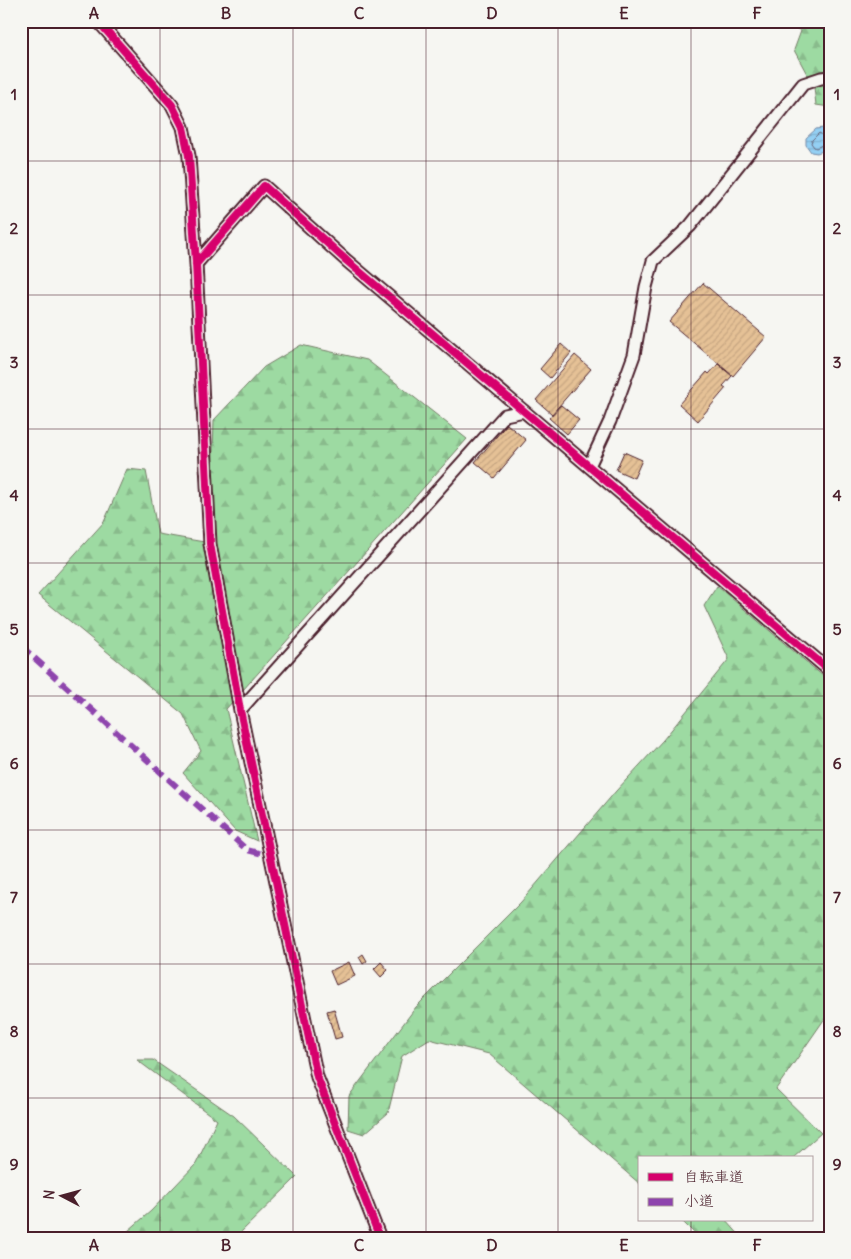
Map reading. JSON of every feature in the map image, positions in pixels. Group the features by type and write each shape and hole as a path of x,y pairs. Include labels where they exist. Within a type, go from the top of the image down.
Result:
{"street":[{"path":"98,21 172,105 183,127 189,156 196,264 210,544 240,710 317,1076 380,1238"},
{"path":"589,466 610,420 634,355 646,287 653,261 690,226 803,84 830,77"},
{"path":"196,264 264,186 347,261 830,671"},
{"path":"240,710 505,415 524,411"}],"green space":[{"path":"783,21 830,21 830,107 816,105 814,87 794,50 801,31"},
{"path":"301,345 367,360 467,439 226,709 257,841 235,831 183,773 201,751 183,714 38,595 104,522 127,469 146,471 158,534 210,543 214,420 264,367"},
{"path":"717,586 830,682 830,1011 776,1089 821,1133 795,1156 638,1156 638,1182 489,1054 429,1039 402,1056 388,1113 364,1134 348,1129 349,1096 416,1007 521,902 616,791 663,740 729,659 704,606"},
{"path":"137,1060 153,1060 234,1116 297,1177 235,1238 120,1238 151,1211 196,1164 217,1120"},
{"path":"683,1222 728,1222 742,1238 699,1238"}],"water":[{"path":"823,128 830,139 829,147 817,153 811,152 806,145 806,138 816,129"}],"building":[{"path":"703,283 766,337 733,376 669,322"},
{"path":"561,344 571,353 550,378 540,369"},
{"path":"575,355 591,369 552,414 536,400"},
{"path":"718,364 732,376 723,386 726,388 698,421 679,404 707,372 709,374"},
{"path":"561,405 579,420 567,434 549,418"},
{"path":"507,424 526,440 494,478 475,462"},
{"path":"624,452 642,460 634,478 616,470"},
{"path":"363,954 367,961 363,964 359,957"},
{"path":"349,962 355,976 336,985 330,971"},
{"path":"381,962 388,970 381,977 374,969"},
{"path":"334,1009 342,1037 335,1039 327,1011"}],"marked path":[{"path":"21,646 247,850 270,856"}],"cycle path":[{"path":"98,21 172,105 183,127 189,156 196,264 210,544 240,710 317,1077 380,1238"},
{"path":"196,264 264,186 347,261 830,671"}]}
